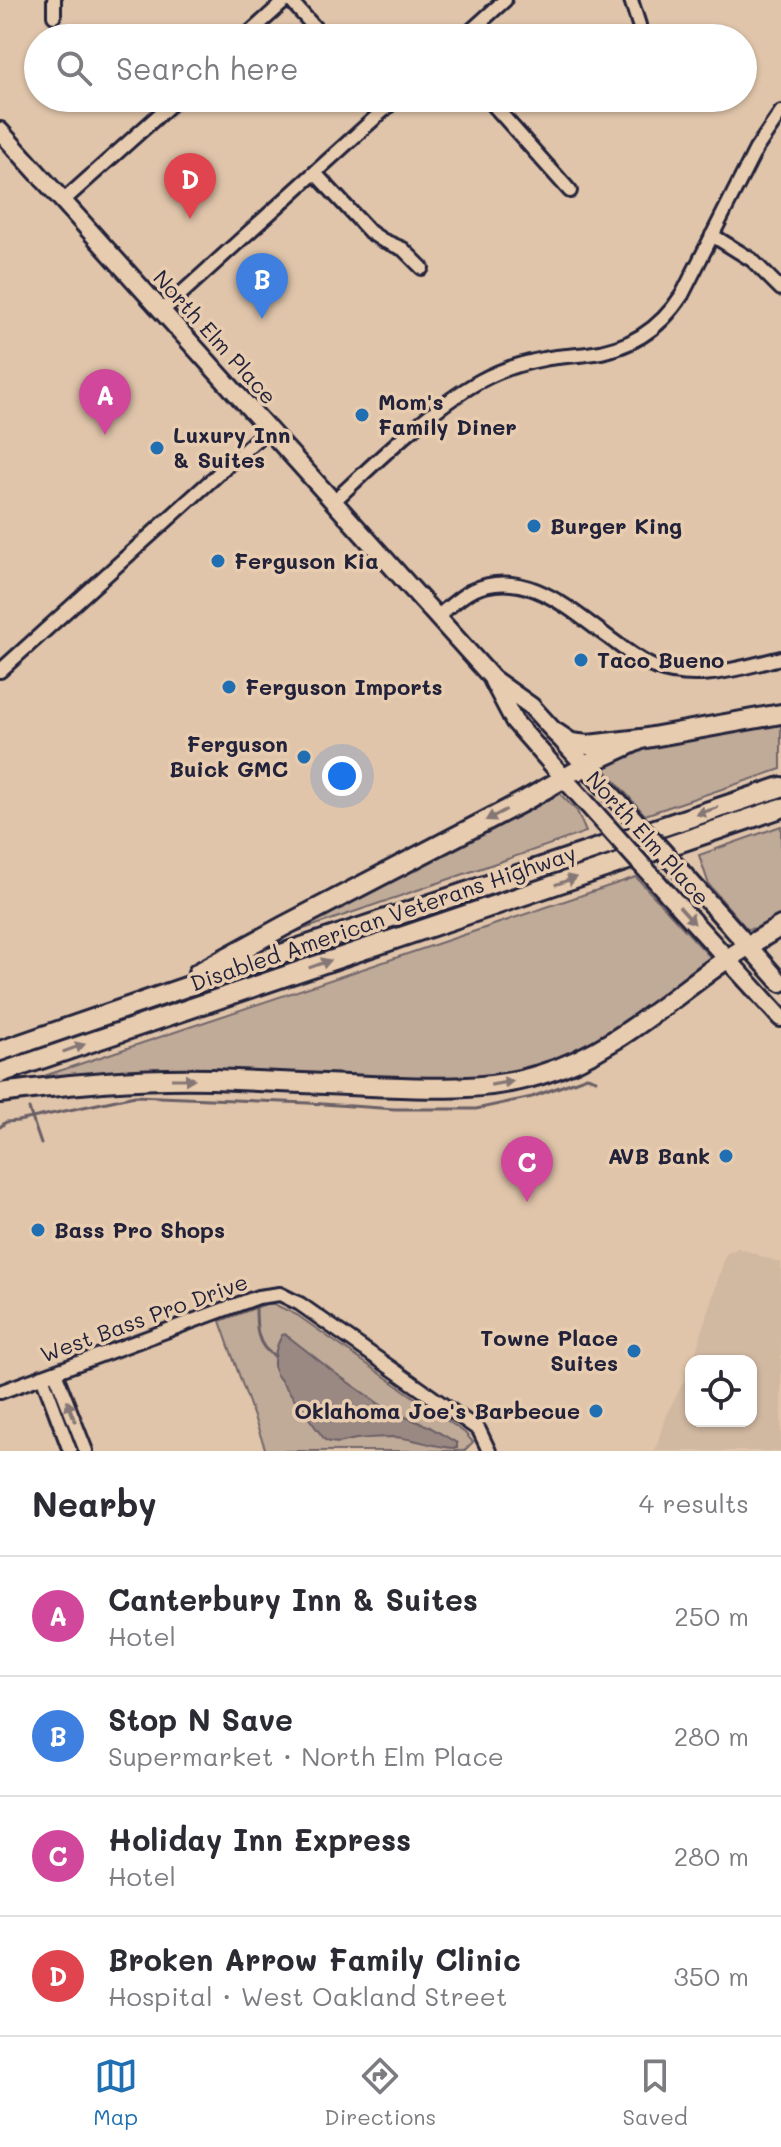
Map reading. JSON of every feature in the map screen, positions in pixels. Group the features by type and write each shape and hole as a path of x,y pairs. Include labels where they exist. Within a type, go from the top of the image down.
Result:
{"highway":[{"path":"556,733 578,745 641,739 781,714"},
{"path":"154,998 284,926 590,770 641,739"},
{"name":"Disabled American Veterans Highway","path":"0,1051 781,787"},
{"name":"Disabled American Veterans Highway","path":"0,1073 781,808"},
{"path":"0,1093 126,1079 208,1079 444,1089 512,1082 591,1055 639,1025 727,959 781,926"}],"main road":[{"name":"North Elm Place","path":"0,131 493,679 531,706 781,983"},
{"name":"North Elm Place","path":"493,679 514,721 781,1018"}],"street":[{"path":"54,0 54,16"},
{"path":"260,24 288,0 311,24"},
{"path":"478,24 505,0"},
{"path":"631,0 639,24"},
{"path":"63,201 162,112"},
{"path":"162,311 315,173 374,112"},
{"path":"499,112 570,191"},
{"path":"333,502 430,416 479,382 523,364 558,356 605,352 621,347 656,327 675,307 756,149 781,112"},
{"path":"315,173 370,232 403,249 422,268"},
{"path":"712,235 752,260 781,289"},
{"path":"0,671 268,429"},
{"path":"437,617 462,596 486,586 506,583 529,586 546,594 634,657 665,670 703,674 781,658"},
{"name":"West Bass Pro Drive","path":"0,1392 258,1297 280,1294 300,1304 479,1430 489,1451"},
{"path":"55,1372 86,1451"},
{"path":"42,1376 70,1451"}],"shaded area":[{"path":"781,724 781,769 645,815 599,763 638,749"},
{"path":"557,791 577,811 586,832 290,934 293,929"},
{"path":"781,826 781,916 760,928 747,929 709,885 699,855"},
{"path":"636,877 711,958 626,1022 556,1059 504,1073 451,1078 174,1071 44,1081 44,1076"},
{"path":"738,1248 781,1263 781,1451 655,1451 666,1415 685,1379 685,1427 757,1427 757,1355 695,1355 726,1254"},
{"path":"266,1304 274,1304 297,1315 465,1433 473,1442 464,1451 266,1451 220,1321"},
{"path":"285,1334 388,1410 428,1426 457,1443 457,1448 394,1437 337,1443 325,1440 276,1374 275,1354"}],"waterway":[{"path":"0,1127 6,1122 135,1096 395,1109 476,1109 532,1097 587,1077 596,1080"},
{"path":"29,1109 41,1144"},
{"path":"256,1307 261,1342 275,1356"}],"place":[{"name":"Broken Arrow Family Clinic","path":"190,219"},
{"name":"Stop N Save","path":"262,319"},
{"name":"Mom's Family Diner","path":"362,415"},
{"name":"Canterbury Inn & Suites","path":"105,435"},
{"name":"Luxury Inn & Suites","path":"157,448"},
{"name":"Burger King","path":"534,526"},
{"name":"Ferguson Kia","path":"218,561"},
{"name":"Taco Bueno","path":"581,660"},
{"name":"Ferguson Imports","path":"229,687"},
{"name":"Ferguson Buick GMC","path":"304,757"},
{"name":"AVB Bank","path":"726,1156"},
{"name":"Holiday Inn Express","path":"527,1202"},
{"name":"Bass Pro Shops","path":"38,1230"},
{"name":"Towne Place Suites","path":"634,1351"},
{"name":"Oklahoma Joe's Barbecue","path":"596,1411"}]}
